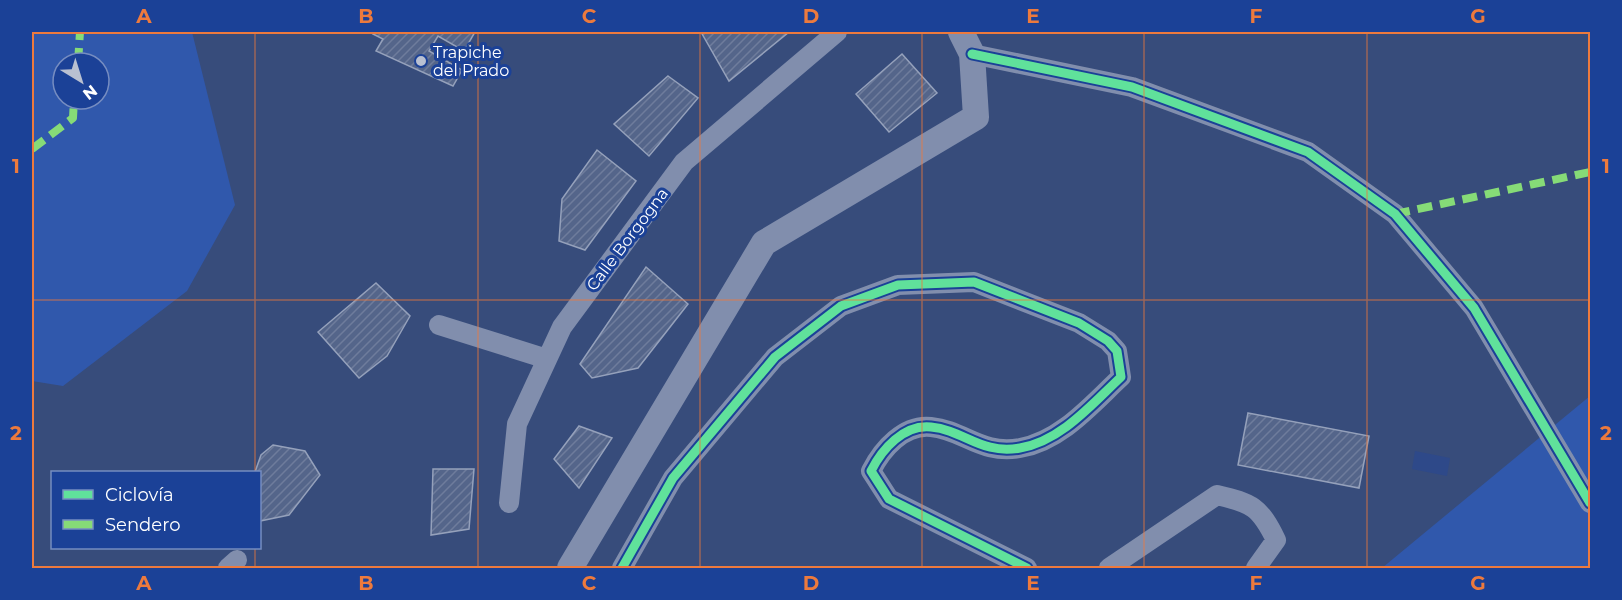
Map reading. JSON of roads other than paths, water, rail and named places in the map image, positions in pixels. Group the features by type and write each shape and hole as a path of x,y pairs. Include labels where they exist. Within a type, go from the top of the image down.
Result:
{"street":[{"name":"Calle Borgogna","path":"508,503 517,424 562,327 684,162 837,32"},
{"path":"570,568 764,243 976,117 967,43 1132,87 1308,152 1395,214 1474,308 1590,503"},
{"path":"622,568 673,478 775,357 841,306 897,285 974,282 1079,323 1108,341 1117,351 1121,377 1083,413 1048,439 1021,448 996,450 931,427 903,433 886,447 871,471 889,499 1027,568"},
{"path":"439,325 547,359"},
{"path":"1109,568 1217,495 1243,501 1264,516 1276,540 1257,568"}],"place":[{"name":"Trapiche del Prado","path":"421,61"}]}
